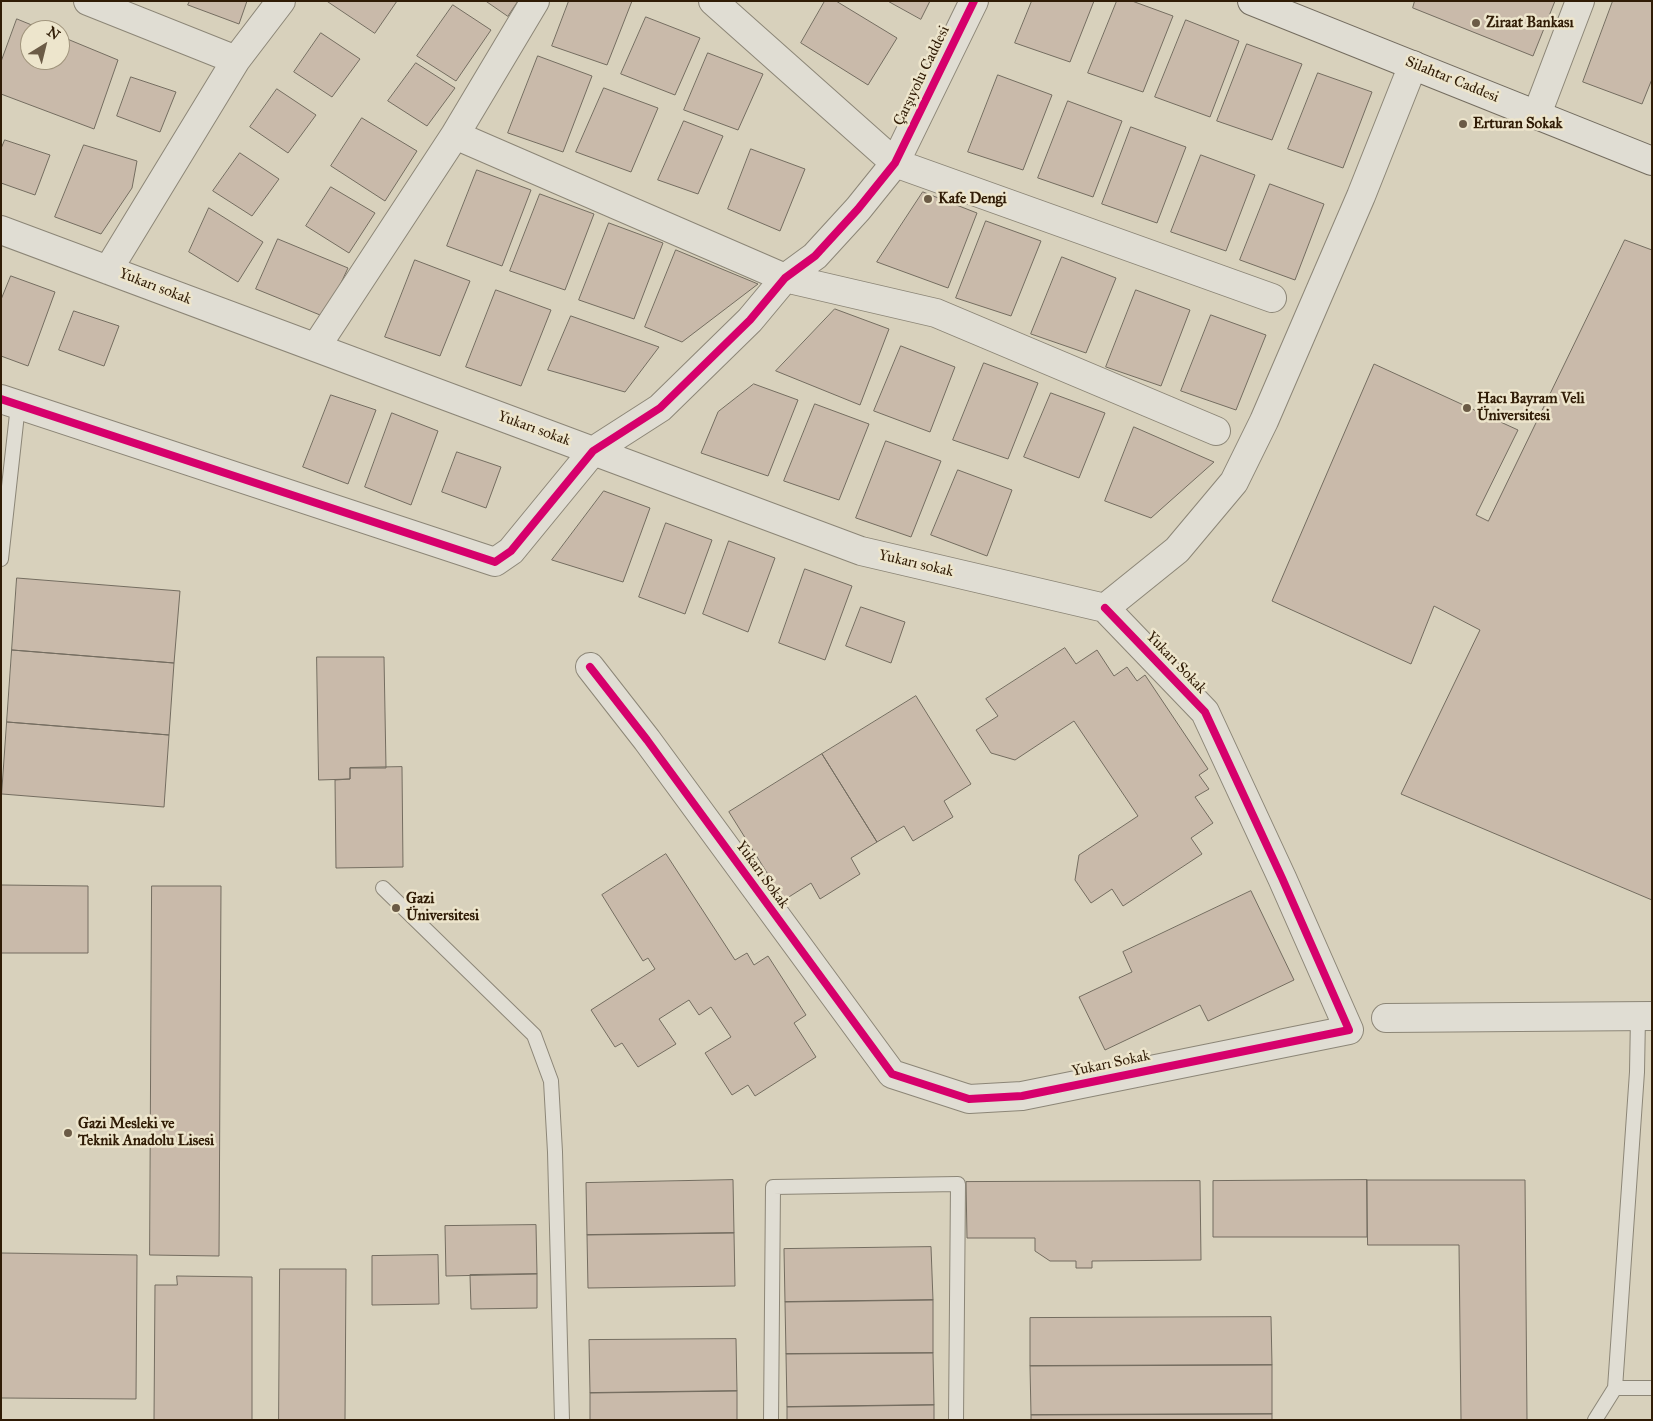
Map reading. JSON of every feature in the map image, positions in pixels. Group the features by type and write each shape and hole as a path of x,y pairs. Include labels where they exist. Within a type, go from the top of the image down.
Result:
{"street":[{"path":"88,1 236,60"},
{"path":"108,270 236,60 281,1"},
{"path":"316,348 455,135 535,1"},
{"path":"712,1 895,163 1272,298"},
{"name":"Çarşıyolu Caddesi","path":"10,402 495,562 511,551 593,451 660,408 750,320 786,278 815,256 858,209 895,163 974,1"},
{"name":"Silahtar Caddesi","path":"1252,1 1281,7 1413,65 1652,161"},
{"path":"1537,114 1580,1"},
{"path":"1105,608 1177,550 1234,482 1264,421 1361,196 1413,65"},
{"path":"455,135 786,278 936,313 1216,431"},
{"name":"Yukarı sokak","path":"1,230 861,551 1105,608"},
{"name":"Yukarı Sokak","path":"590,667 647,740 892,1074 968,1099 1022,1096 1349,1030 1282,878 1205,712 1105,608"},
{"path":"1386,1018 1645,1016"}],"lane":[{"path":"1,559 10,402"},
{"path":"383,888 534,1035 552,1081 562,1420"},
{"path":"1596,1420 1615,1388 1638,1072 1645,1016"},
{"path":"772,1420 773,1187 958,1184 956,1420"},
{"path":"1615,1388 1652,1388"}],"building":[{"path":"190,1 247,1 239,24 188,5"},
{"path":"327,1 397,1 375,33"},
{"path":"486,1 518,1 508,16"},
{"path":"569,1 632,1 607,65 552,46"},
{"path":"825,1 836,1 897,38 868,85 801,43"},
{"path":"888,1 930,1 921,19"},
{"path":"1032,1 1094,1 1070,62 1015,43"},
{"path":"1117,1 1132,1 1173,16 1143,92 1088,73"},
{"path":"1415,1 1555,1 1533,56 1413,8"},
{"path":"1613,1 1652,1 1652,79 1642,104 1583,82"},
{"path":"453,5 491,30 456,81 417,56"},
{"path":"646,17 700,38 675,95 621,74"},
{"path":"17,19 20,20 20,70 70,70 70,40 118,60 94,129 1,94 1,62"},
{"path":"1186,20 1239,41 1210,117 1155,97"},
{"path":"321,33 360,59 332,97 294,72"},
{"path":"1247,44 1302,64 1272,140 1217,121"},
{"path":"708,53 763,74 738,130 684,110"},
{"path":"538,56 592,76 563,152 508,133"},
{"path":"416,63 455,88 427,126 388,101"},
{"path":"1318,73 1372,92 1343,168 1288,149"},
{"path":"998,75 1052,95 1023,170 968,152"},
{"path":"131,77 176,92 160,132 117,116"},
{"path":"604,88 658,108 631,172 576,152"},
{"path":"277,89 316,115 288,153 250,127"},
{"path":"1068,101 1122,121 1093,197 1038,178"},
{"path":"362,118 417,151 385,201 331,166"},
{"path":"684,121 723,136 698,194 658,180"},
{"path":"1131,127 1186,147 1157,223 1102,204"},
{"path":"5,140 50,155 35,195 1,183 1,149"},
{"path":"84,145 137,161 132,188 101,234 55,217"},
{"path":"751,149 805,169 780,231 728,209"},
{"path":"240,153 279,179 252,216 213,191"},
{"path":"1201,155 1255,175 1226,251 1171,232"},
{"path":"477,170 531,190 502,266 447,246"},
{"path":"1270,184 1324,204 1295,280 1240,260"},
{"path":"331,187 375,213 349,253 306,226"},
{"path":"923,192 977,213 948,288 877,262"},
{"path":"540,194 594,214 565,290 510,271"},
{"path":"209,208 263,242 238,282 189,252"},
{"path":"986,221 1041,241 1011,316 956,298"},
{"path":"609,223 663,243 634,319 579,300"},
{"path":"278,239 348,268 325,317 256,289"},
{"path":"1625,240 1652,250 1652,900 1401,794 1480,630 1434,606 1411,664 1272,601 1374,364 1518,430 1476,515 1488,521"},
{"path":"676,250 758,284 682,342 645,327"},
{"path":"1062,257 1116,278 1086,353 1031,334"},
{"path":"415,260 470,281 440,356 385,337"},
{"path":"11,276 55,292 28,366 1,356 1,300"},
{"path":"496,290 551,310 521,386 466,367"},
{"path":"1136,290 1190,310 1161,386 1106,367"},
{"path":"835,309 889,329 860,405 776,371"},
{"path":"74,311 119,326 104,366 59,350"},
{"path":"1211,315 1266,335 1236,410 1181,391"},
{"path":"571,316 659,347 625,392 548,370"},
{"path":"901,346 955,367 930,432 874,411"},
{"path":"984,363 1038,383 1008,459 953,440"},
{"path":"754,384 798,400 768,476 701,453 718,412"},
{"path":"1051,393 1105,413 1079,478 1024,457"},
{"path":"331,395 376,410 348,484 303,467"},
{"path":"815,404 869,424 839,500 784,481"},
{"path":"392,413 438,431 411,505 365,487"},
{"path":"1134,427 1214,462 1151,518 1105,501"},
{"path":"886,441 941,461 911,537 856,518"},
{"path":"457,452 501,467 486,508 442,492"},
{"path":"958,470 1012,490 987,556 931,535"},
{"path":"604,491 650,508 623,582 552,560"},
{"path":"666,523 712,540 685,614 639,597"},
{"path":"729,541 775,558 748,632 703,614"},
{"path":"805,569 852,586 825,660 779,643"},
{"path":"17,578 180,591 174,663 12,650"},
{"path":"861,607 905,622 891,663 846,646"},
{"path":"1065,648 1076,664 1097,650 1114,676 1127,667 1137,681 1145,675 1208,769 1199,775 1209,789 1195,797 1213,823 1191,838 1202,854 1123,906 1112,889 1091,903 1075,880 1079,855 1138,816 1074,721 1015,760 991,753 976,730 998,716 986,699"},
{"path":"12,650 174,663 169,735 7,722"},
{"path":"317,657 384,657 386,768 350,768 350,779 319,780"},
{"path":"916,696 971,784 944,801 953,817 913,841 904,826 877,842 822,754"},
{"path":"7,722 169,735 164,807 2,794"},
{"path":"822,754 877,842 851,858 860,874 820,899 811,883 784,900 729,812"},
{"path":"402,767 403,867 336,868 335,780 350,779 350,768"},
{"path":"666,854 735,960 747,953 754,965 768,956 806,1015 794,1023 816,1057 755,1096 748,1085 732,1095 705,1053 731,1037 711,1007 699,1015 689,1000 659,1019 676,1044 638,1067 622,1043 615,1047 591,1010 655,969 648,958 643,961 602,895"},
{"path":"1,885 88,886 88,953 1,953"},
{"path":"152,886 221,886 219,1256 150,1255"},
{"path":"1251,891 1294,980 1208,1021 1200,1005 1105,1050 1079,997 1132,972 1123,952"},
{"path":"733,1180 734,1233 587,1235 586,1183"},
{"path":"1367,1180 1525,1180 1527,1420 1461,1420 1459,1245 1368,1245"},
{"path":"1367,1180 1367,1237 1213,1237 1213,1181"},
{"path":"1200,1181 1201,1260 1092,1261 1092,1268 1076,1268 1076,1261 1050,1261 1035,1251 1035,1238 967,1238 966,1182"},
{"path":"536,1225 537,1274 446,1276 445,1226"},
{"path":"734,1233 735,1286 588,1288 587,1235"},
{"path":"931,1247 933,1300 785,1302 784,1249"},
{"path":"1,1253 137,1255 136,1399 1,1398"},
{"path":"438,1255 439,1304 372,1305 372,1256"},
{"path":"280,1269 346,1269 345,1420 279,1420"},
{"path":"537,1274 537,1308 471,1309 470,1275"},
{"path":"177,1276 252,1277 252,1420 154,1420 155,1285 177,1285"},
{"path":"933,1300 933,1353 786,1354 785,1302"},
{"path":"1271,1317 1272,1365 1030,1366 1030,1318"},
{"path":"736,1339 737,1391 590,1393 589,1340"},
{"path":"933,1353 934,1405 787,1407 786,1354"},
{"path":"1272,1365 1272,1414 1031,1415 1030,1366"},
{"path":"737,1391 737,1420 590,1420 590,1393"},
{"path":"934,1405 934,1420 787,1420 787,1407"},
{"path":"1272,1414 1272,1420 1031,1420 1031,1415"}],"cycle path":[{"path":"1,399 495,562 511,551 593,451 660,408 750,320 785,278 815,256 858,209 895,163 974,1"},
{"path":"590,667 647,740 892,1074 969,1099 1022,1096 1349,1030 1282,878 1205,712 1105,608"}],"place":[{"name":"Ziraat Bankası","path":"1476,23"},
{"name":"Erturan Sokak","path":"1463,124"},
{"name":"Kafe Dengi","path":"928,199"},
{"name":"Hacı Bayram Veli Üniversitesi","path":"1467,408"},
{"name":"Gazi Üniversitesi","path":"396,908"},
{"name":"Gazi Mesleki ve Teknik Anadolu Lisesi","path":"68,1133"}]}
